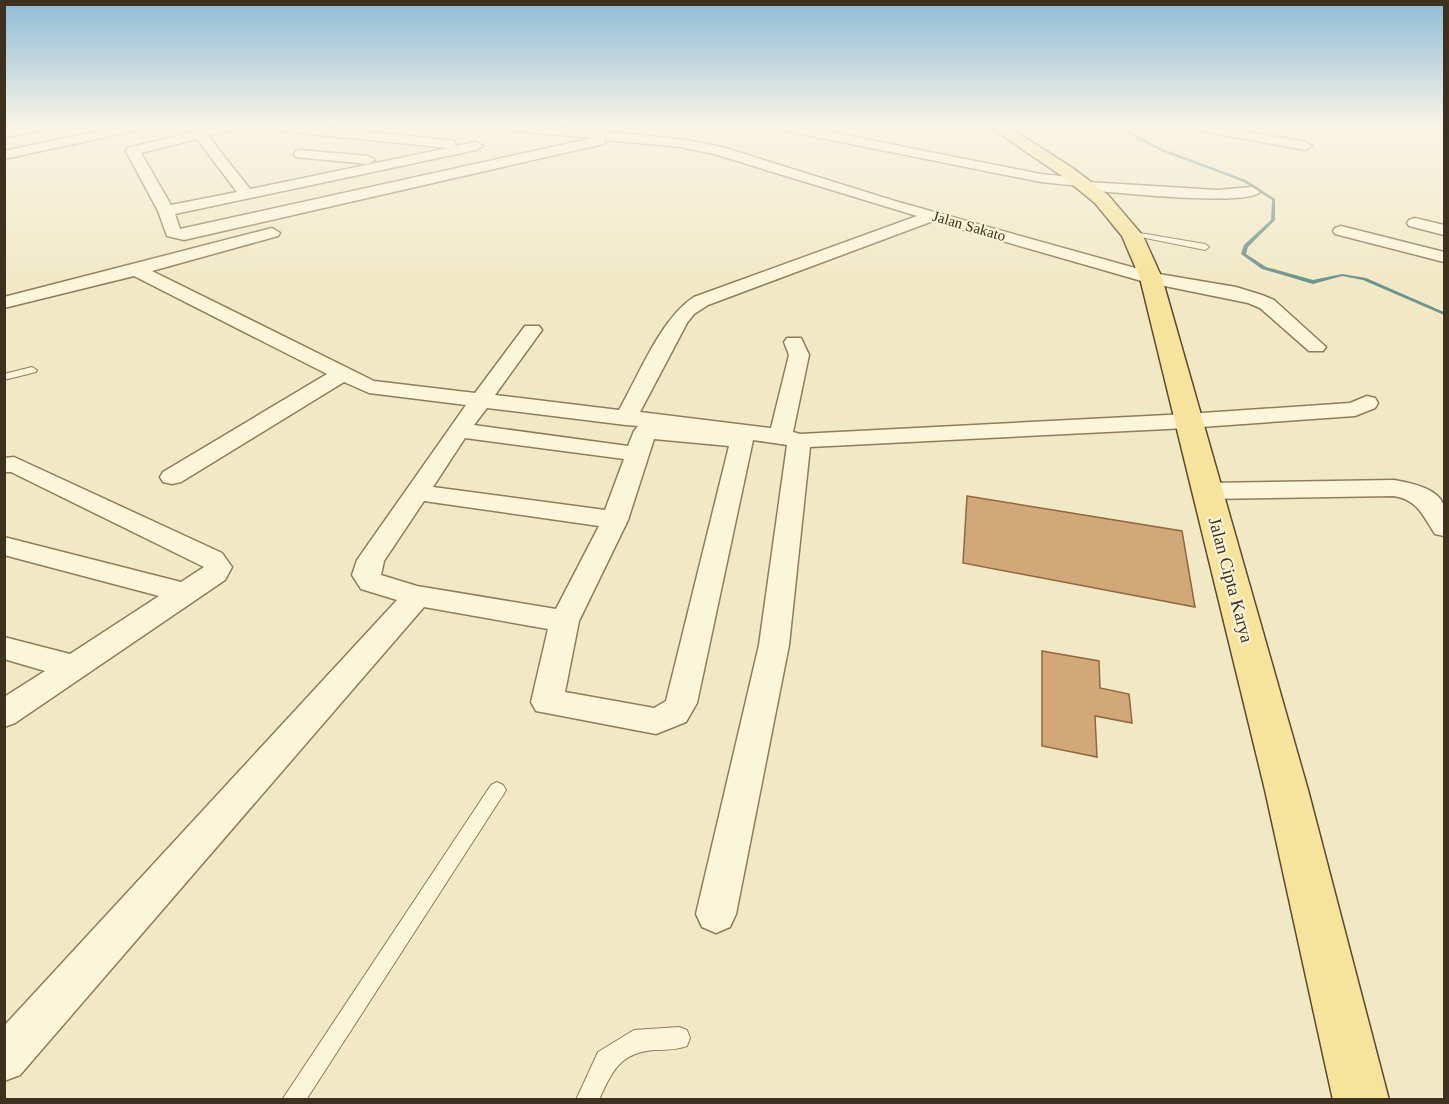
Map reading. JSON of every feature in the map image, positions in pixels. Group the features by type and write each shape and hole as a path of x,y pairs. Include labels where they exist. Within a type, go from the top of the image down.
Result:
{"main road":[{"name":"Jalan Cipta Karya","path":"1074,178 1106,202 1131,233 1151,278 1187,421 1292,808 1361,1100"}],"street":[{"path":"148,178 166,211 173,233 184,235 444,178"},
{"path":"233,178 246,194"},
{"path":"166,211 323,178"},
{"name":"Jalan Sakato","path":"807,178 1151,278 1236,293 1255,299 1267,304 1316,347"},
{"path":"1039,178 1084,184 1217,195 1252,192"},
{"path":"626,418 678,321 687,310 701,301 933,216"},
{"path":"1415,223 1444,230"},
{"path":"4,303 287,230"},
{"path":"1341,231 1444,257"},
{"path":"135,270 369,387 790,439 1187,421 1355,409 1367,403"},
{"path":"532,330 416,492 371,560 366,575 371,582 417,596 564,621"},
{"path":"717,914 774,645 799,355 794,342"},
{"path":"172,477 341,375"},
{"path":"459,429 637,454"},
{"path":"645,431 742,440 681,704 675,713 656,721 548,702 564,621 615,520 637,454 645,431"},
{"path":"4,465 14,464 212,559 218,567 215,573 4,714"},
{"path":"1206,491 1410,490 1427,499 1444,528"},
{"path":"416,492 615,520"},
{"path":"4,546 185,593"},
{"path":"4,1059 417,596"},
{"path":"4,648 74,667"}],"lane":[{"path":"1131,233 1204,247"},
{"path":"4,377 32,370"},
{"path":"293,1100 497,790"},
{"path":"587,1100 606,1060 634,1041 679,1038"}],"building":[{"path":"967,496 1182,531 1195,607 963,563"},
{"path":"1042,651 1099,661 1100,688 1129,694 1132,723 1095,716 1097,757 1042,746"}],"waterway":[{"path":"1236,178 1274,200 1273,220 1246,246 1243,254 1264,268 1313,282 1342,275 1364,279 1444,314"}]}
